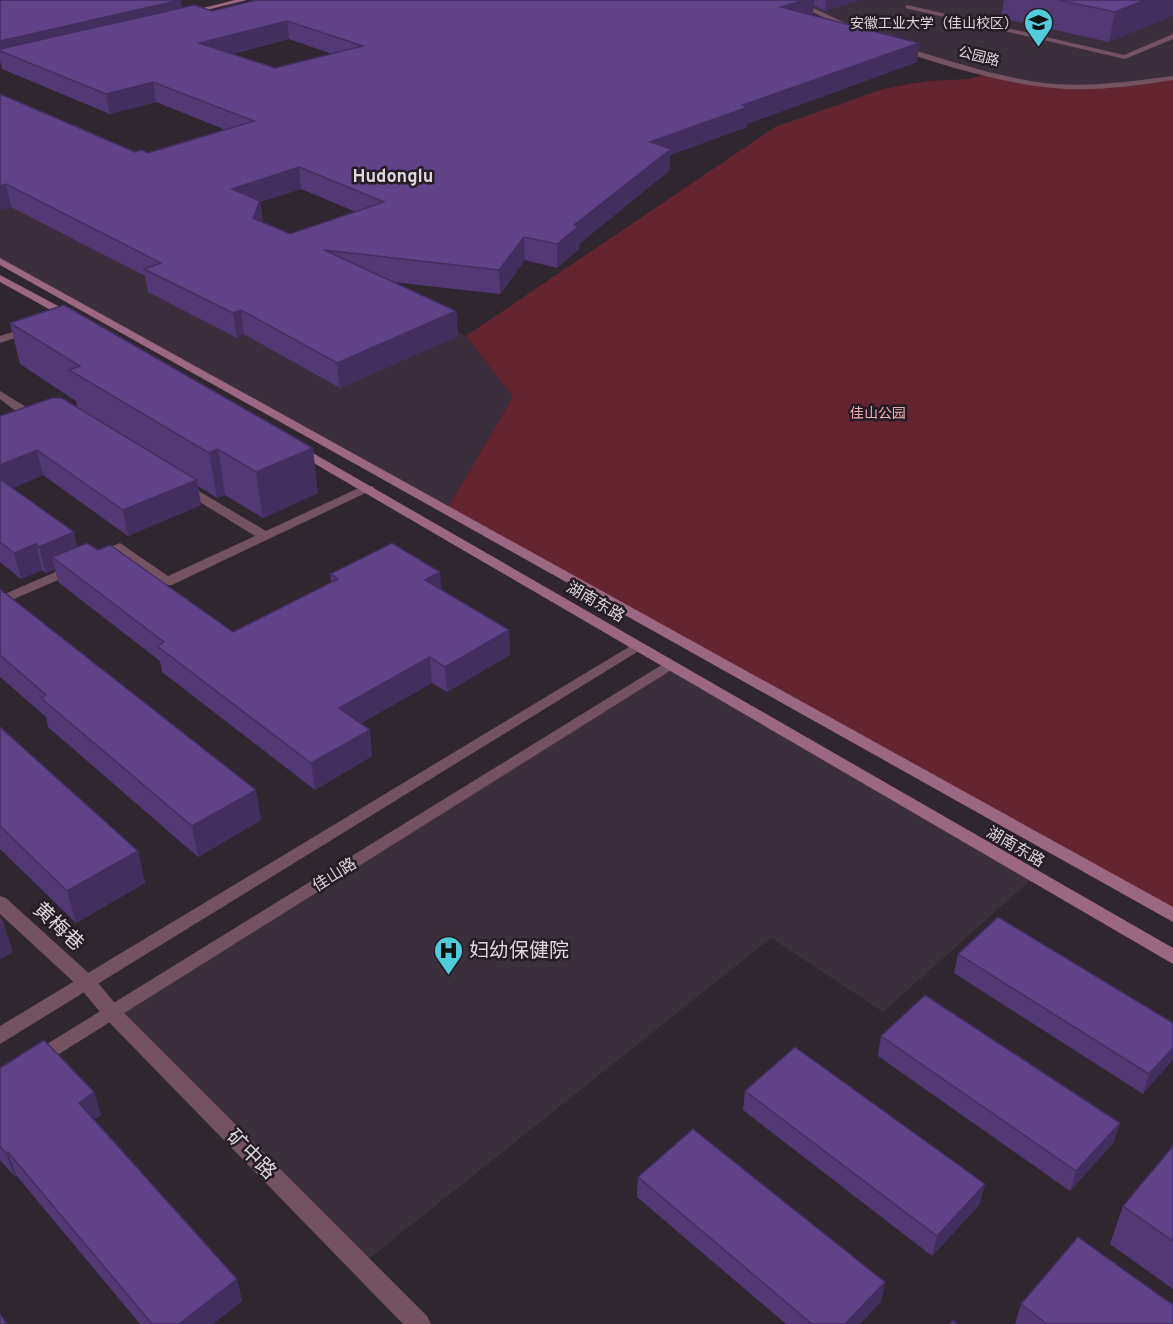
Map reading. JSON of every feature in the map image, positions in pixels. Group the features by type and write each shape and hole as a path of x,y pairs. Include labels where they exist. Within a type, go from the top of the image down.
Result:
{"main road":[{"path":"172,17 244,0"},
{"path":"186,22 255,5"},
{"path":"0,261 1173,915"},
{"path":"0,278 100,334"},
{"name":"湖南东路","path":"285,441 668,666 1173,957"}],"street":[{"path":"790,0 874,38"},
{"path":"907,7 1125,57 1173,36"},
{"name":"公园路","path":"893,46 1053,86 1115,86 1173,78"},
{"path":"0,340 69,316"},
{"path":"0,394 28,414 50,415"},
{"path":"168,477 266,537"},
{"path":"0,601 120,547 167,582 368,489"},
{"path":"0,1036 637,646"},
{"name":"佳山路","path":"0,1083 668,666"},
{"name":"黄梅巷","path":"0,903 87,983"},
{"name":"矿中路","path":"87,983 112,1012 419,1324"}],"shaded area":[{"name":"安徽工业大学（佳山校区）","path":"790,0 1173,0 1173,78 1115,86 1053,86 1013,78 882,42"},
{"path":"0,102 224,227 466,336 513,397 447,509 0,261"},
{"name":"妇幼保健院","path":"668,666 1034,877 883,1012 771,938 361,1265 112,1013"}],"green space":[{"name":"佳山公园","path":"990,73 1015,79 1081,86 1125,84 1173,78 1173,914 447,509 513,397 466,336 775,127 883,89 927,81 969,79"}],"building":[{"path":"0,0 181,0 0,41"},
{"path":"257,0 805,0 781,7 919,43 743,105 748,107 650,142 671,149 574,225 579,226 557,244 524,237 499,270 324,250 456,311 337,363 241,310 233,313 144,269 161,263 6,184 0,186 0,94 135,152 142,150 148,153 254,121 153,82 106,94 0,51 0,49 194,5 212,11","holes":["287,21 363,46 275,68 199,43","299,167 384,202 290,234 253,218 260,201 232,189"]},
{"path":"1058,0 1145,0 1115,12"},
{"path":"64,305 313,448 256,472 218,449 209,453 69,370 80,366 10,323"},
{"path":"52,398 62,398 197,480 123,510 37,450 0,465 0,416"},
{"path":"0,479 74,532 39,547 36,544 14,553 0,542"},
{"path":"87,543 98,550 110,545 233,632 338,579 330,574 392,543 440,572 425,580 509,630 445,667 430,657 339,708 370,730 311,763 157,646 164,642 52,557"},
{"path":"0,589 256,790 192,826 41,698 46,695 0,655"},
{"path":"0,727 138,851 67,891 0,826"},
{"path":"998,917 1173,1023 1173,1048 1149,1074 958,954"},
{"path":"925,995 1120,1123 1076,1171 881,1036"},
{"path":"44,1040 94,1092 79,1103 237,1279 179,1324 152,1324 8,1152 6,1153 0,1146 0,1068"},
{"path":"795,1047 985,1184 937,1236 745,1091"},
{"path":"693,1129 885,1282 845,1324 812,1324 638,1177"},
{"path":"1173,1146 1173,1241 1123,1206"},
{"path":"1078,1237 1173,1305 1173,1324 1047,1324 1021,1304"},
{"path":"0,1314 7,1324 0,1324"}],"place":[{"name":"安徽工业大学（佳山校区）","path":"1039,48"},
{"name":"妇幼保健院","path":"448,976"}],"district":[{"name":"Hudonglu","path":"393,176"}]}
